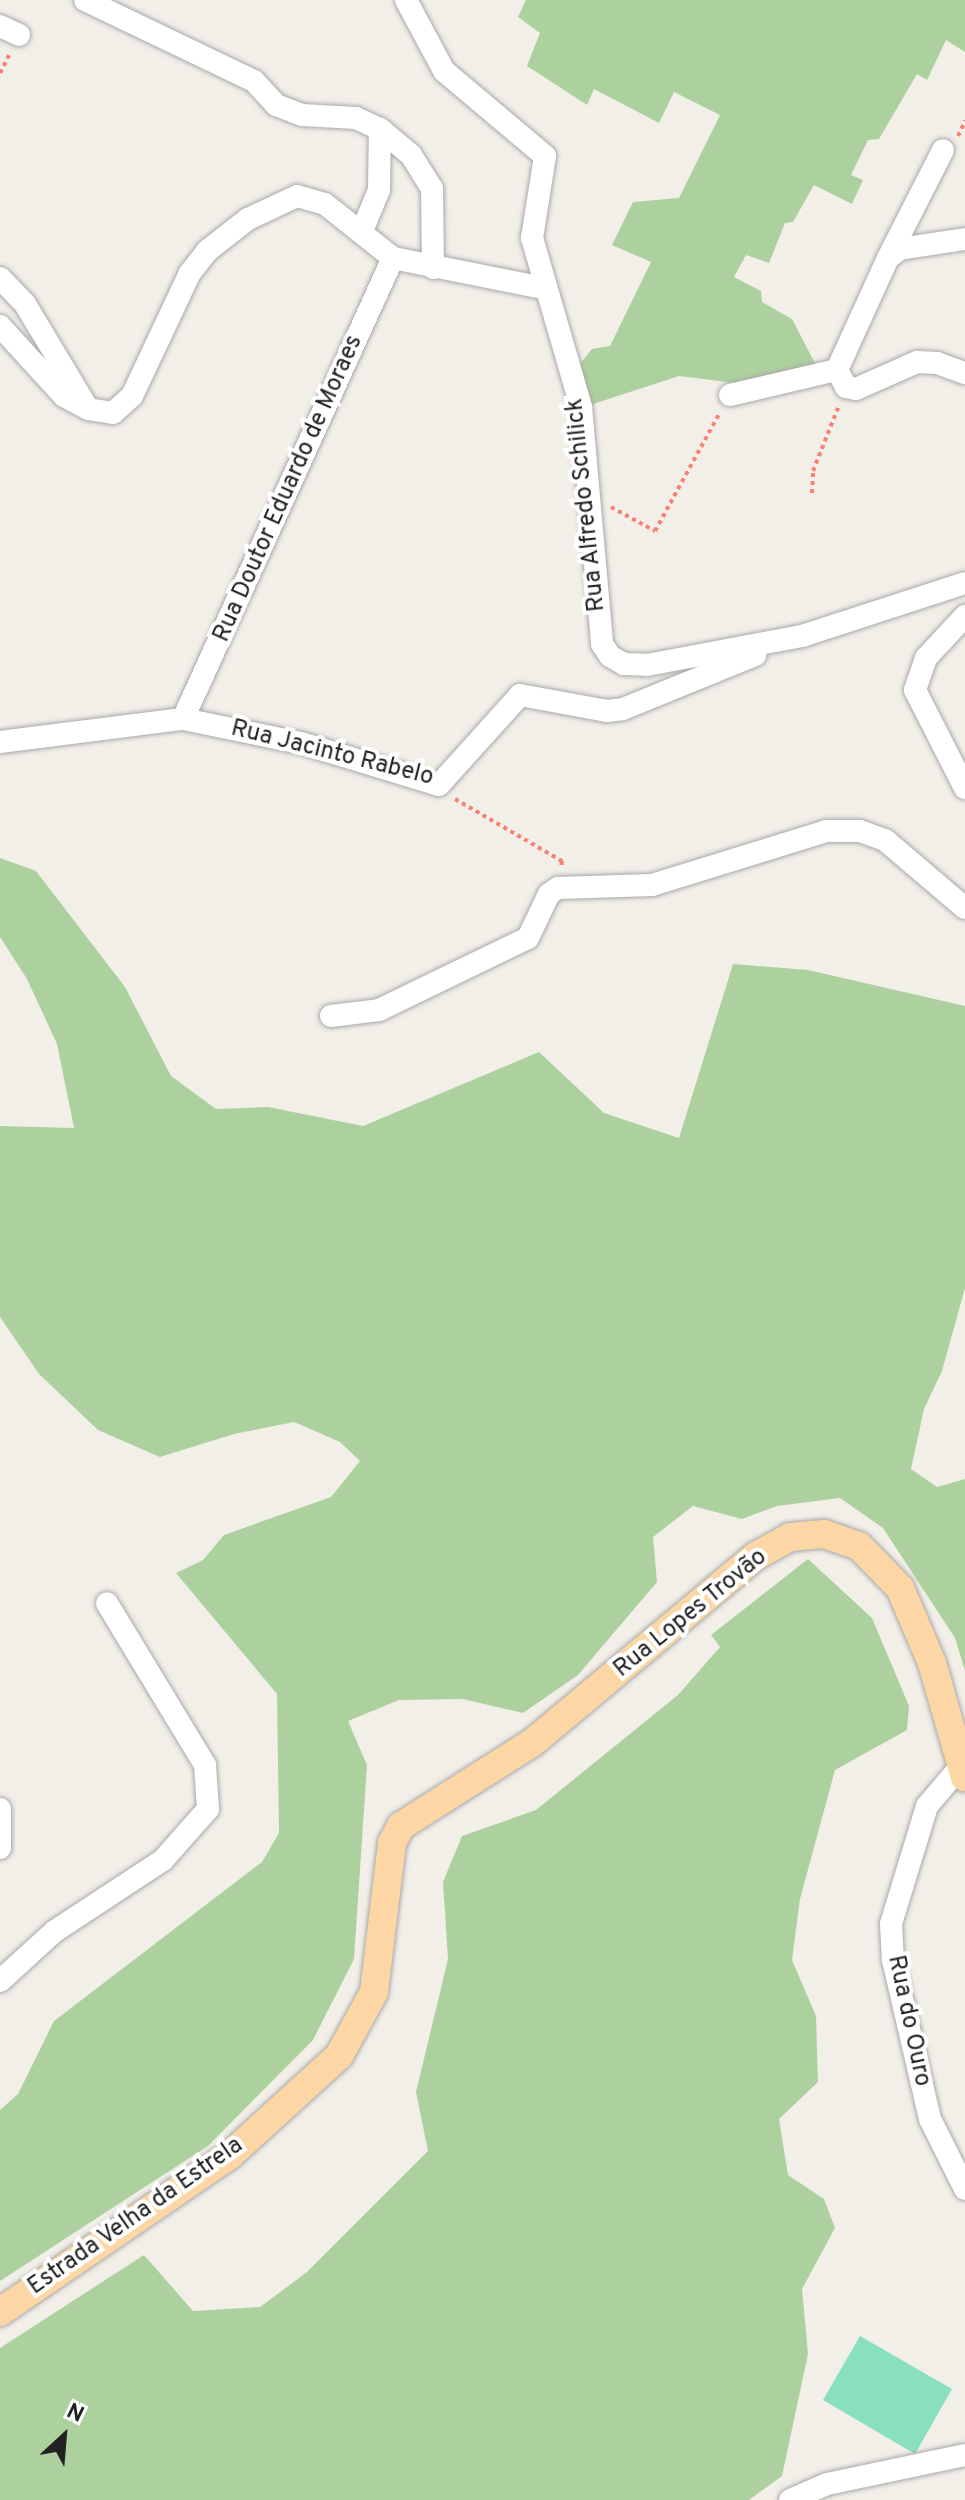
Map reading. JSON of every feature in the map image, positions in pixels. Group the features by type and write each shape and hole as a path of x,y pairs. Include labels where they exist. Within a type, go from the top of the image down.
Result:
{"main road":[{"name":"Rua Lopes Trovão","path":"401,1826 532,1743 756,1556 790,1537 808,1534 859,1546 900,1588 932,1663 963,1771"},
{"name":"Estrada Velha da Estrela","path":"0,2312 229,2156 339,2056 374,1992 392,1843 401,1826"}],"street":[{"path":"85,0 254,81 276,105 302,115 356,118 380,129 411,155 432,188 433,268"},
{"name":"Rua Alfredo Schilick","path":"406,0 444,71 545,156 532,238 543,288 565,343 581,407 585,493 602,644 610,656 624,664 647,665 802,636 965,583"},
{"path":"362,231 379,190 380,129"},
{"path":"842,378 888,258 943,150"},
{"path":"0,326 64,396 88,409 113,413 123,407 190,273 207,251 248,219 297,196 325,204 393,258 543,288"},
{"path":"888,258 900,249 965,239"},
{"name":"Rua Doutor Eduardo de Moraes","path":"183,719 393,258"},
{"path":"0,278 25,304 88,409"},
{"path":"730,395 842,378 868,387 917,362 937,363 965,373"},
{"path":"965,616 926,658 915,690 965,788"},
{"name":"Rua Jacinto Rabelo","path":"0,742 183,719 301,743 439,785 520,695 607,711 623,709 802,636"},
{"path":"331,1016 379,1010 528,938 549,894 558,888 652,885 826,831 860,831 885,840 965,908"},
{"path":"0,1981 55,1931 172,1853 208,1809 205,1765 107,1603"},
{"name":"Rua do Ouro","path":"963,1771 927,1806 891,1924 893,1960 930,2119 965,2189"},
{"path":"0,1809 0,1848"},
{"path":"790,2500 827,2484 965,2455"}],"path":[{"path":"812,493 813,471 842,378"},
{"path":"585,493 655,531 730,395"},
{"path":"439,785 448,796 562,861 558,888"}],"green space":[{"path":"526,0 965,0 965,52 946,40 927,80 917,74 879,139 868,140 851,175 863,180 852,204 814,185 793,222 785,223 769,263 746,255 734,277 761,291 762,302 792,319 819,371 744,384 679,376 587,406 579,365 592,349 610,346 651,262 612,245 633,202 679,198 720,115 674,92 659,123 594,89 587,105 527,66 540,33 518,17"},
{"path":"0,858 36,871 125,987 171,1076 216,1109 268,1107 363,1126 539,1052 604,1113 679,1138 733,964 808,970 965,1006 965,1288 942,1371 924,1409 911,1469 937,1487 965,1479 965,1671 955,1638 883,1528 840,1498 777,1506 742,1519 693,1506 653,1537 657,1582 578,1675 523,1713 463,1699 399,1700 348,1721 367,1765 354,1959 313,2040 208,2146 0,2281 0,2110 18,2094 54,2021 262,1862 279,1833 277,1694 176,1573 203,1560 224,1535 331,1497 360,1461 340,1442 294,1422 234,1434 160,1457 98,1430 39,1374 0,1317 0,1126 74,1128 57,1044 27,979 0,937"},
{"path":"808,1559 872,1618 909,1706 907,1730 835,1770 800,1899 792,1960 816,2016 818,2082 779,2119 788,2175 824,2199 835,2228 802,2289 808,2354 782,2476 749,2500 0,2500 0,2348 144,2255 193,2311 260,2307 307,2272 428,2151 416,2092 448,1959 443,1882 462,1836 536,1810 678,1695 720,1647 711,1635"},
{"path":"860,2336 952,2389 915,2454 823,2400"}]}
